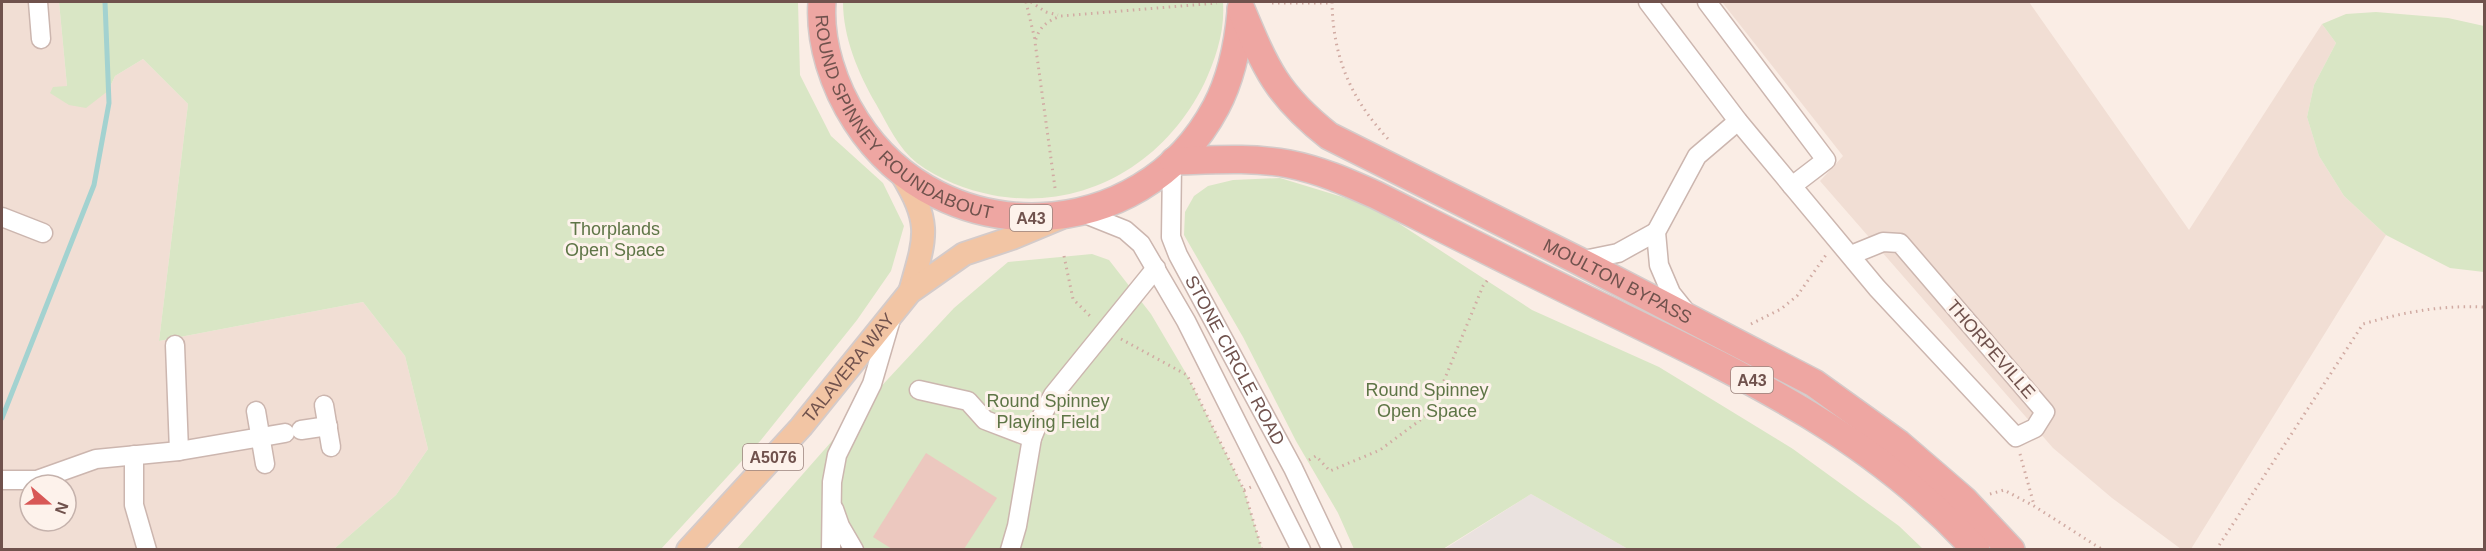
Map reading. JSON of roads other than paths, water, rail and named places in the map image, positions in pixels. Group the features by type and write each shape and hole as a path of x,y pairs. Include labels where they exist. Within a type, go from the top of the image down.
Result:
{"highway":[{"name":"ROUND SPINNEY ROUNDABOUT","path":"821,5 828,58 843,102 868,140 901,172 925,189 979,212 1028,218 1073,214 1129,194 1173,163 1197,136 1216,108 1230,76 1235,54 1233,5"},
{"name":"MOULTON BYPASS","path":"1233,5 1276,86 1300,113 1329,136 1579,261 1814,383 1899,444 1964,501 2011,549"},
{"name":"MOULTON BYPASS","path":"1173,163 1230,160 1288,164 1330,175 1747,377 1808,411 1845,436 1918,494 1976,549"}],"main road":[{"name":"TALAVERA WAY","path":"901,172 919,202 923,222 921,254 910,292"},
{"name":"TALAVERA WAY","path":"688,549 801,428 910,292 964,254 1073,214"}],"street":[{"path":"38,2 41,39"},
{"path":"1648,2 1738,121 1851,255"},
{"path":"1707,2 1826,160 1792,186"},
{"path":"1690,318 1671,293 1659,265 1656,232 1678,187 1697,156 1738,121"},
{"name":"STONE CIRCLE ROAD","path":"1173,163 1171,237 1178,255 1293,468 1332,549"},
{"name":"STONE CIRCLE ROAD","path":"1073,214 1125,230 1141,244 1156,268 1301,549"},
{"path":"2,217 43,233"},
{"path":"1579,261 1618,253 1656,232"},
{"name":"THORPEVILLE","path":"1883,242 1900,243 2046,412 2035,428 2016,438 1877,288 1851,255 1883,242"},
{"path":"1010,549 1017,526 1032,438 1053,395 1156,268"},
{"path":"831,549 831,498 837,455 872,384 892,314"},
{"path":"175,345 179,451"},
{"path":"919,390 968,401 985,420 1032,438"},
{"path":"324,405 331,447"},
{"path":"256,411 265,464"},
{"path":"2,480 37,480 96,459 179,451 328,426"},
{"path":"134,455 134,505 147,549"},
{"path":"831,498 840,526 854,549"}],"waterway":[{"path":"2,418 94,185 109,103 105,2"}],"park label":[{"name":"Thorplands Open Space","path":"615,239"},
{"name":"Round Spinney Open Space","path":"1427,400"},
{"name":"Round Spinney Playing Field","path":"1048,411"}]}
